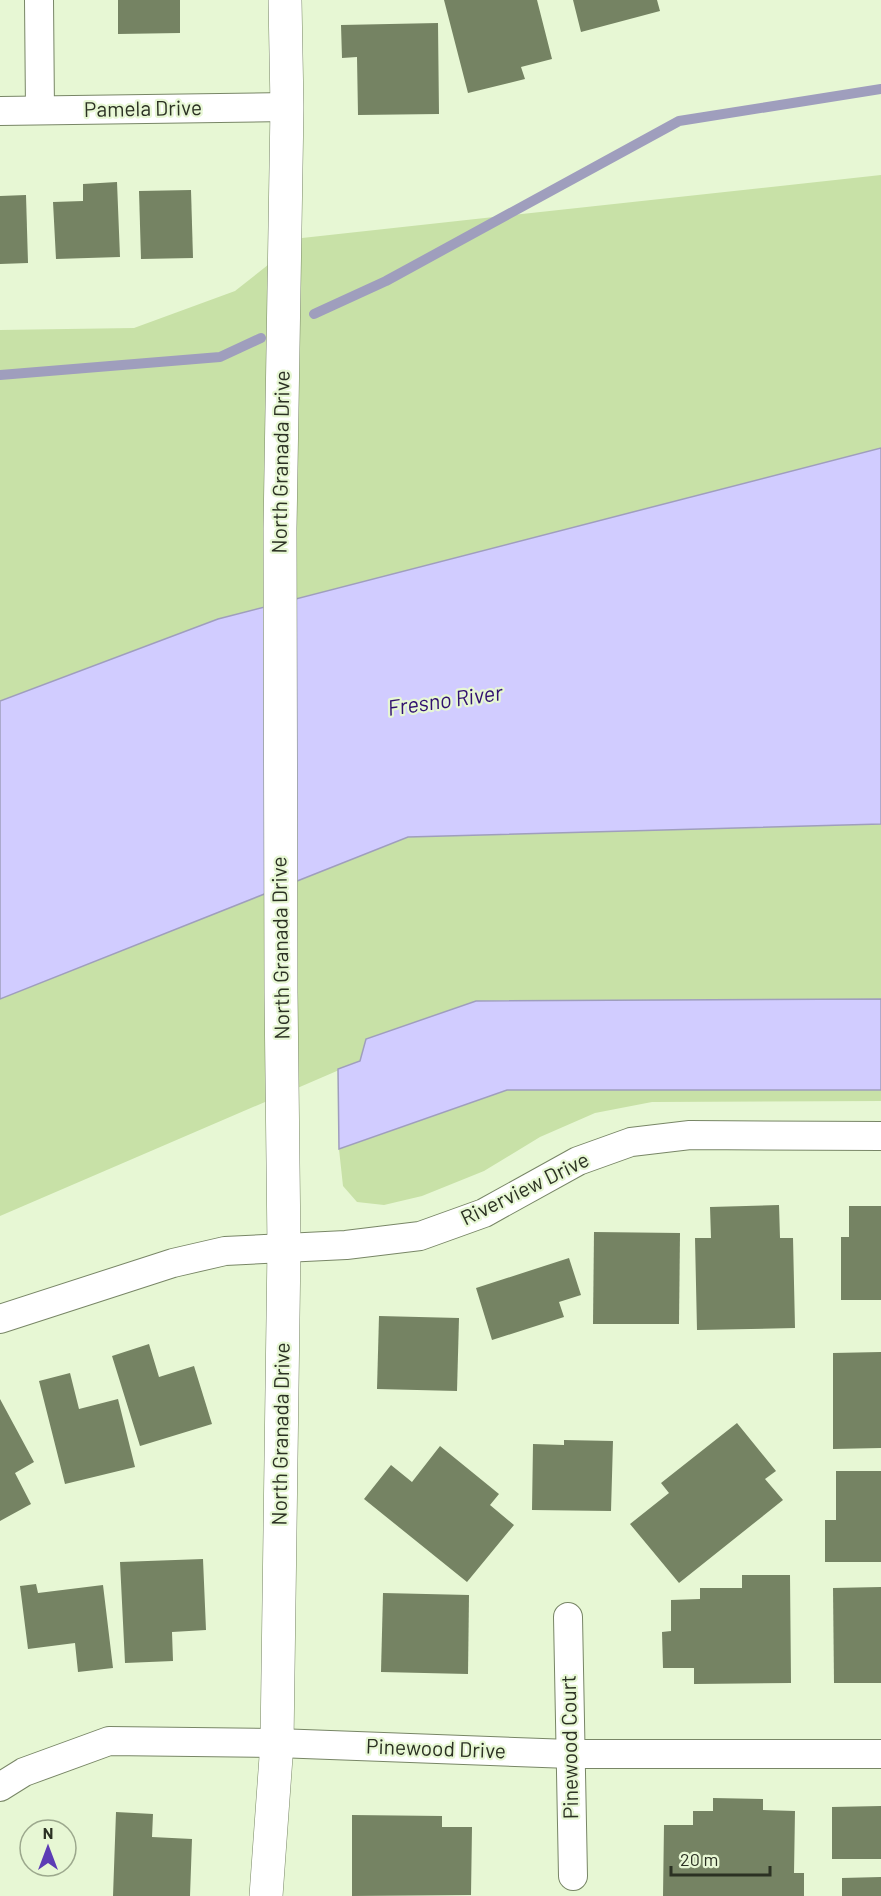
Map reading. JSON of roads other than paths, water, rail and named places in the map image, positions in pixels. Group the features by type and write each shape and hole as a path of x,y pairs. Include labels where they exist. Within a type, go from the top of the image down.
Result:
{"street":[{"path":"39,0 40,110"},
{"name":"North Granada Drive","path":"266,1896 277,1743 284,1247 280,529 287,106 285,0"},
{"name":"Pamela Drive","path":"0,111 287,106"},
{"name":"Riverview Drive","path":"0,1319 173,1263 225,1251 346,1245 420,1236 484,1213 578,1161 631,1142 690,1135 881,1136"},
{"name":"Pinewood Court","path":"568,1617 573,1876"},
{"name":"Pinewood Drive","path":"0,1788 24,1772 109,1741 277,1743 570,1754 881,1754"}],"water":[{"name":"Fresno River","path":"881,448 881,824 408,837 0,999 0,701 218,619"},
{"path":"881,999 881,1090 507,1090 339,1149 338,1069 360,1061 366,1039 476,1001"}],"waterway":[{"path":"314,314 386,281 679,121 881,89"},
{"path":"0,375 220,357 261,338"}]}
